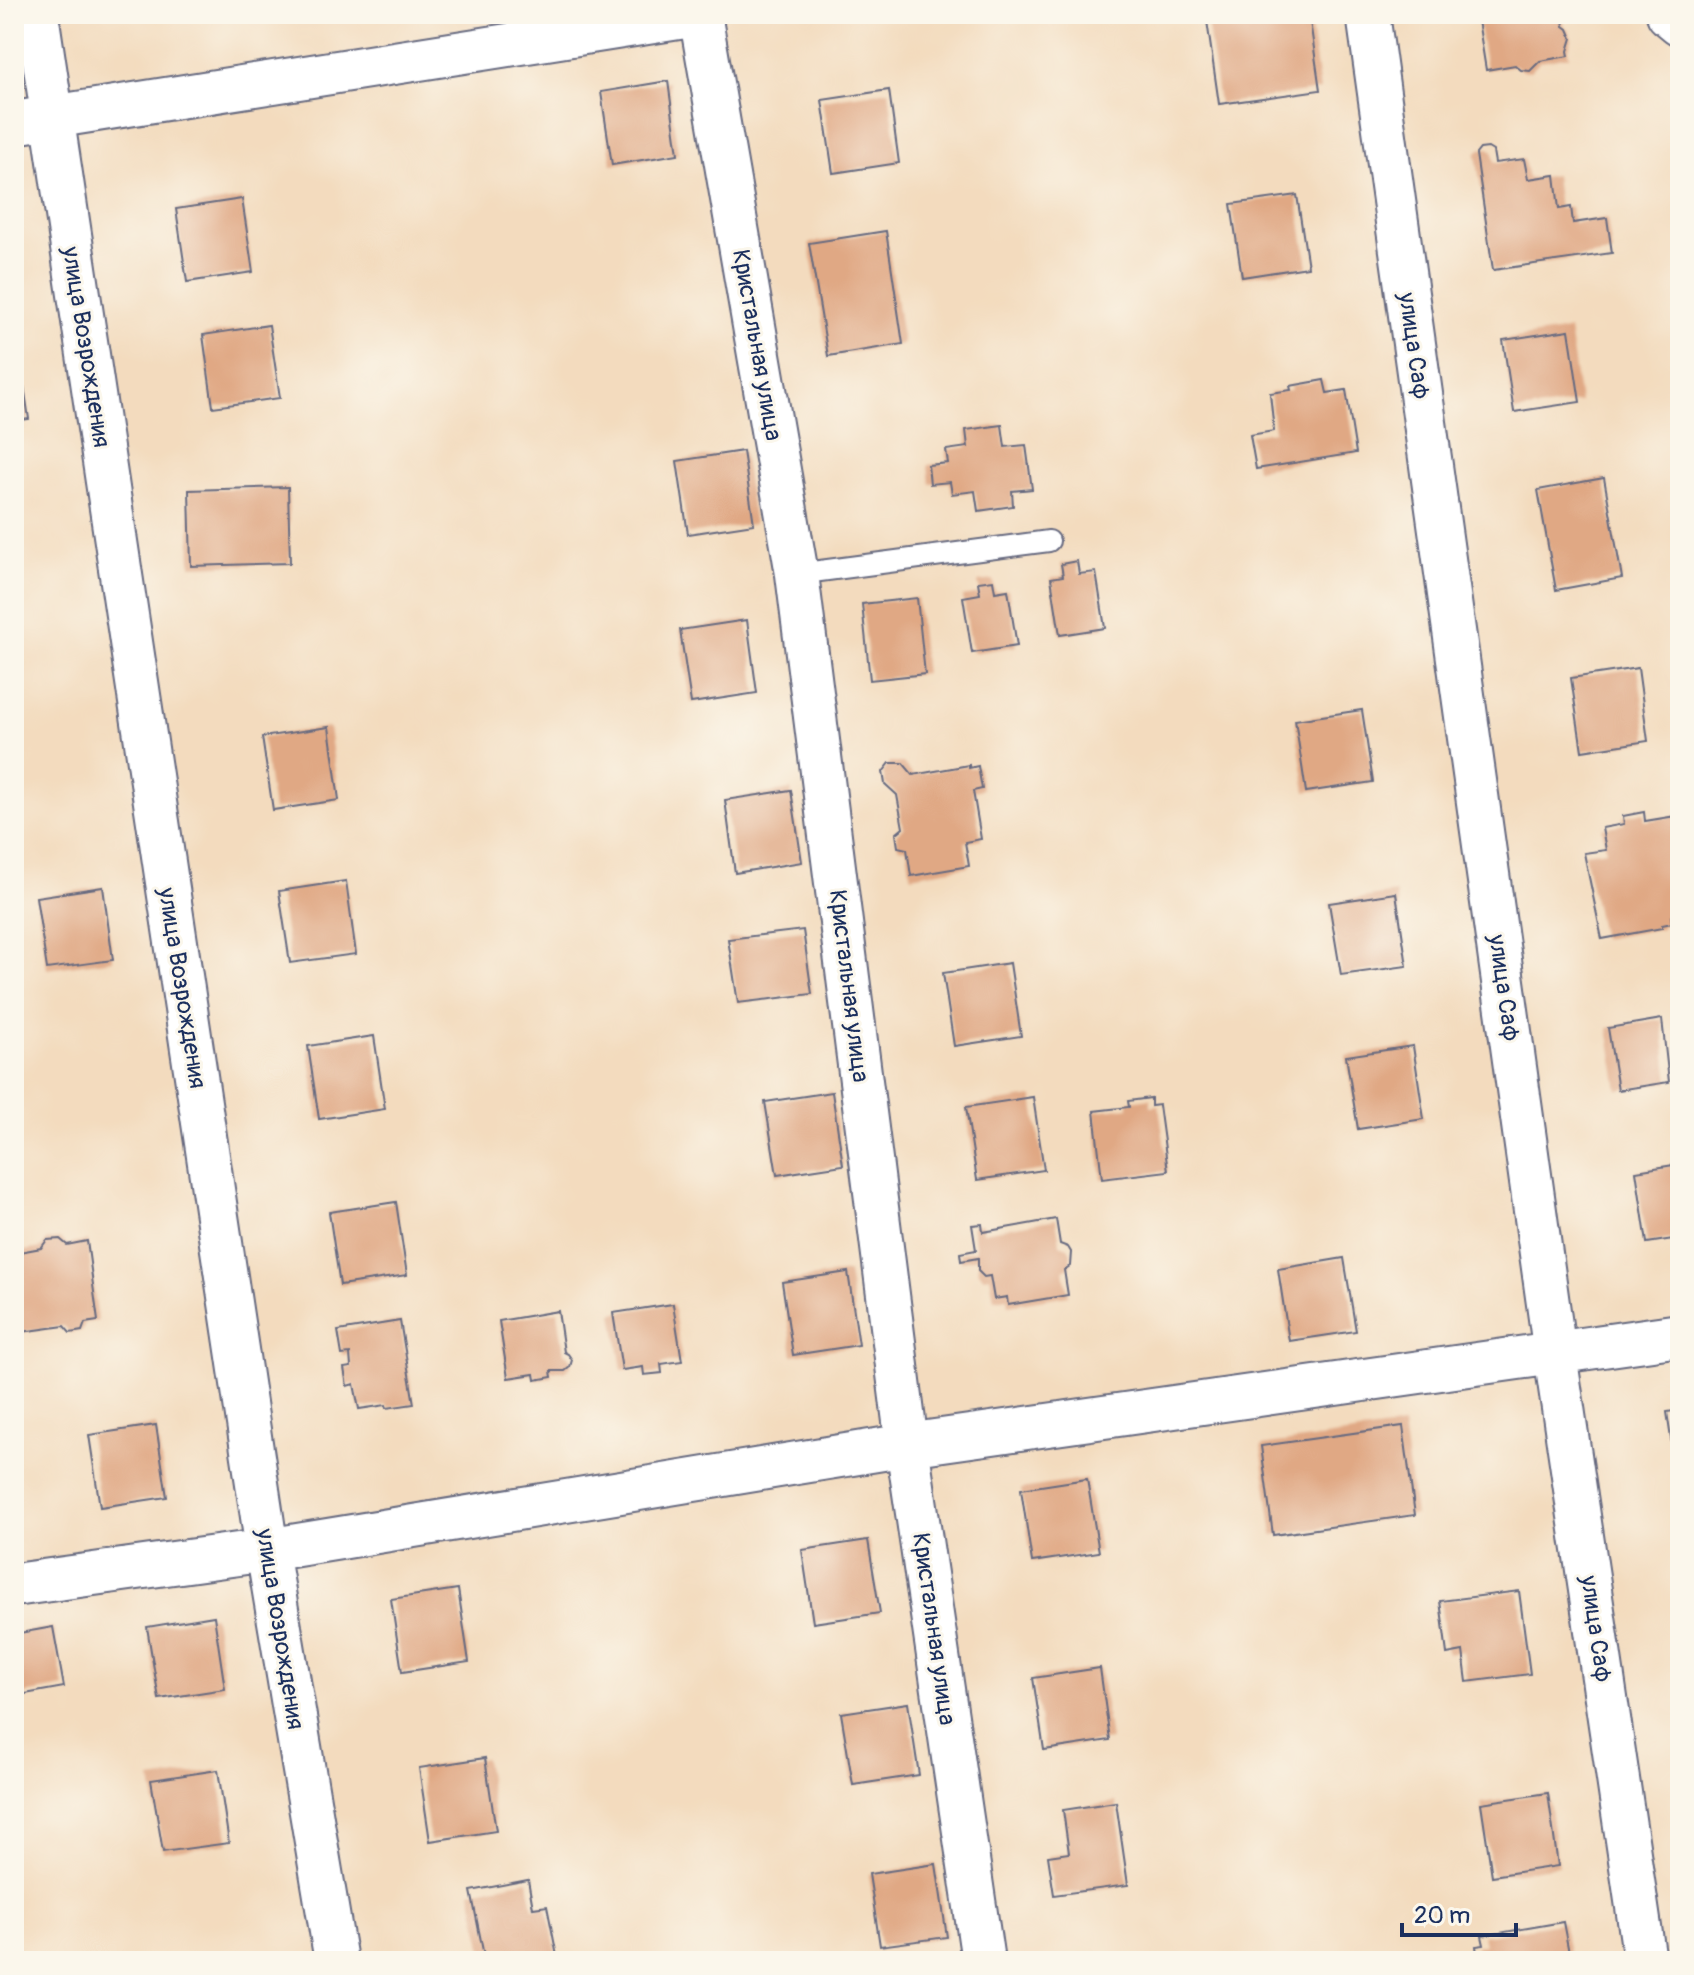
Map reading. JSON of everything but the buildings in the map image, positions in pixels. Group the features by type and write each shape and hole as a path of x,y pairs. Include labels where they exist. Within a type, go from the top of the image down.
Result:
{"street":[{"name":"улица Возрождения","path":"37,14 33,120 336,1961"},
{"path":"33,120 701,14"},
{"name":"Кристальная улица","path":"701,14 797,574 907,1445 983,1961"},
{"name":"улица Саф","path":"1368,14 1555,1354 1645,1961"},
{"path":"1669,14 1680,23"},
{"path":"14,1585 267,1550 907,1445 1680,1335"}],"lane":[{"path":"797,574 1049,541"}]}
